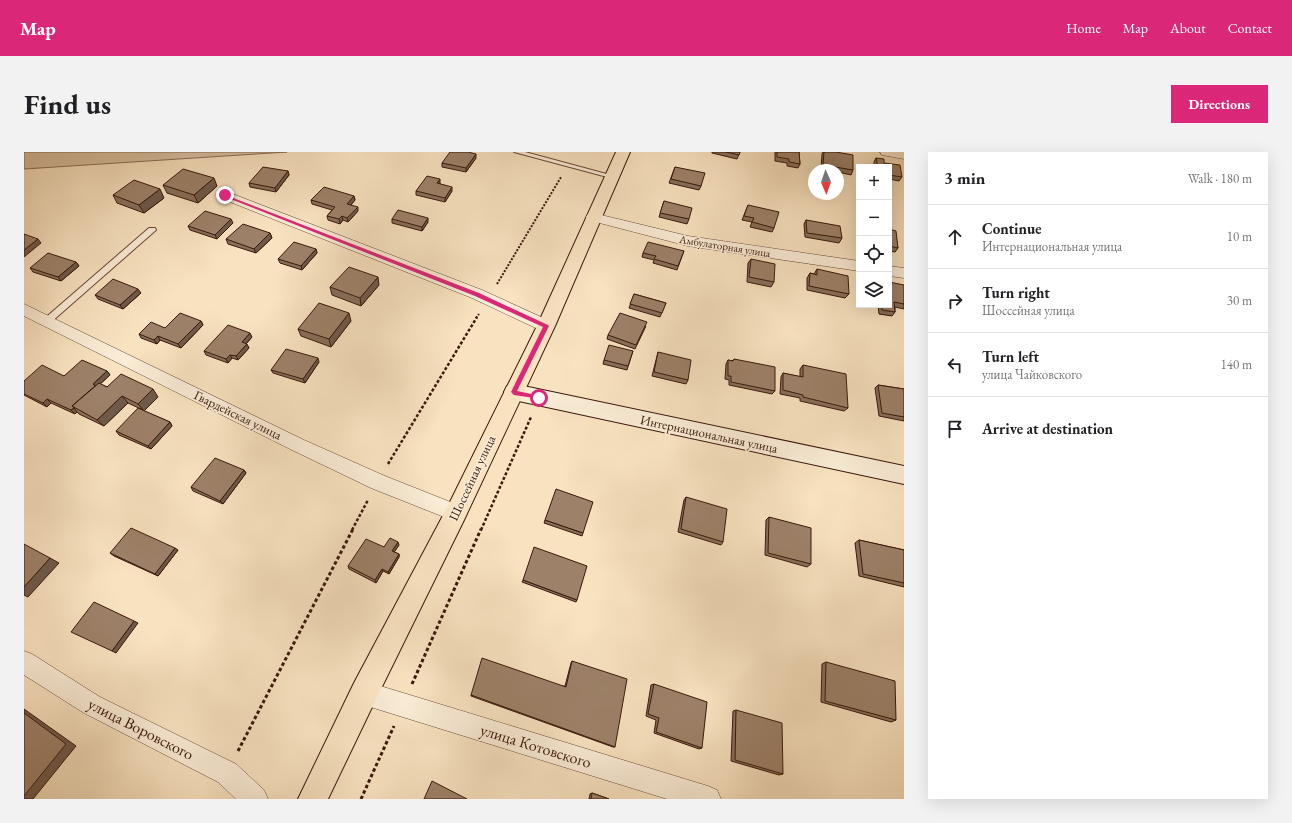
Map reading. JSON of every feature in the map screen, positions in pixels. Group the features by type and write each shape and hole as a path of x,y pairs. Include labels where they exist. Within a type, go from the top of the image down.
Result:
{"main road":[{"name":"Шоссейная улица","path":"313,799 364,693 456,513 546,326 611,176 623,152"}],"street":[{"path":"886,152 904,154"},
{"path":"225,195 477,294 546,326"},
{"name":"Амбулаторная улица","path":"593,217 688,241 856,266"},
{"path":"892,271 904,273"},
{"name":"Гвардейская улица","path":"24,309 298,445 378,482 456,513"},
{"name":"Интернациональная улица","path":"514,392 904,475"},
{"name":"улица Воровского","path":"24,662 92,705 227,773 255,799"},
{"name":"улица Котовского","path":"364,693 708,799"}],"lane":[{"path":"518,152 611,176"},
{"path":"47,321 152,230"}],"path":[{"path":"361,799 539,398"}],"shaded area":[{"path":"24,152 287,152 24,169"}],"building":[{"path":"450,152 468,152 476,154 466,168 442,163"},
{"path":"726,152 740,152 739,155"},
{"path":"777,152 799,152 800,164 789,162 789,159 777,157"},
{"path":"824,152 836,152 853,155 853,170 844,168 844,164 823,164"},
{"path":"876,158 884,159 884,163 892,164 877,164"},
{"path":"892,164 900,165 902,177 892,175"},
{"path":"263,167 288,171 275,188 249,183"},
{"path":"675,167 705,173 701,186 671,179"},
{"path":"183,169 214,178 194,195 163,185"},
{"path":"427,176 440,179 437,183 452,187 445,198 416,191"},
{"path":"134,180 160,189 139,205 113,195"},
{"path":"324,187 354,196 347,204 358,207 347,218 342,216 339,219 327,216 335,207 311,200"},
{"path":"664,201 692,208 689,219 660,213"},
{"path":"748,205 779,212 774,228 752,222 754,218 744,216"},
{"path":"398,210 428,218 422,227 392,219"},
{"path":"205,211 231,219 215,235 188,226"},
{"path":"806,220 840,226 842,238 807,233"},
{"path":"243,224 270,233 254,249 226,239"},
{"path":"892,230 896,231 898,248 892,247"},
{"path":"24,234 38,239 24,250"},
{"path":"294,242 316,249 301,266 278,259"},
{"path":"648,242 684,251 678,266 654,259 656,256 643,253"},
{"path":"48,253 76,262 58,277 30,268"},
{"path":"751,259 775,264 774,282 749,277"},
{"path":"349,267 378,277 360,298 330,287"},
{"path":"817,269 848,276 849,294 809,286 810,273 817,275"},
{"path":"113,279 138,289 120,305 95,295"},
{"path":"892,283 904,285 904,304 894,302 895,312 882,310 882,308 892,308"},
{"path":"634,294 666,303 662,313 630,304"},
{"path":"319,303 349,313 329,339 298,329"},
{"path":"180,313 201,321 178,344 158,336 154,340 139,334 151,322 165,328"},
{"path":"620,313 647,322 636,345 608,335"},
{"path":"228,325 250,333 242,342 247,344 236,356 230,355 226,359 204,351"},
{"path":"609,345 633,351 628,366 604,360"},
{"path":"286,349 318,358 303,379 271,370"},
{"path":"658,352 691,360 688,380 654,372"},
{"path":"734,359 775,367 775,391 731,382 731,376 728,376 728,360 733,361"},
{"path":"82,360 107,371 93,384 95,386 72,406 74,408 71,410 47,399 43,403 24,394 24,381 42,365 64,376"},
{"path":"803,365 846,374 848,408 803,397 803,395 783,390 783,373 803,377"},
{"path":"121,374 153,389 138,404 122,396 97,420 72,406 99,383 107,387"},
{"path":"878,385 904,389 904,417 882,413"},
{"path":"138,408 170,422 148,446 116,431"},
{"path":"215,458 244,470 220,501 191,487"},
{"path":"556,489 593,502 583,533 545,520"},
{"path":"686,497 727,509 723,542 681,529"},
{"path":"769,517 811,528 811,564 768,553"},
{"path":"131,528 175,548 155,574 110,553"},
{"path":"390,538 398,542 392,551 399,554 388,572 382,569 375,580 348,566 366,539 384,547"},
{"path":"859,540 904,550 904,583 863,574"},
{"path":"24,544 50,558 24,587"},
{"path":"534,547 587,566 577,600 523,580"},
{"path":"94,602 134,621 112,651 71,632"},
{"path":"482,658 566,687 572,661 627,679 615,747 471,695"},
{"path":"826,662 895,681 896,720 825,701"},
{"path":"654,684 707,702 702,748 656,732 659,718 648,714"},
{"path":"736,710 782,723 783,774 735,760"},
{"path":"24,713 66,744 24,796"},
{"path":"432,781 467,799 424,799"},
{"path":"592,793 609,799 591,799"}],"route":[{"path":"225,195 477,294 546,326 514,392 539,398"}]}
